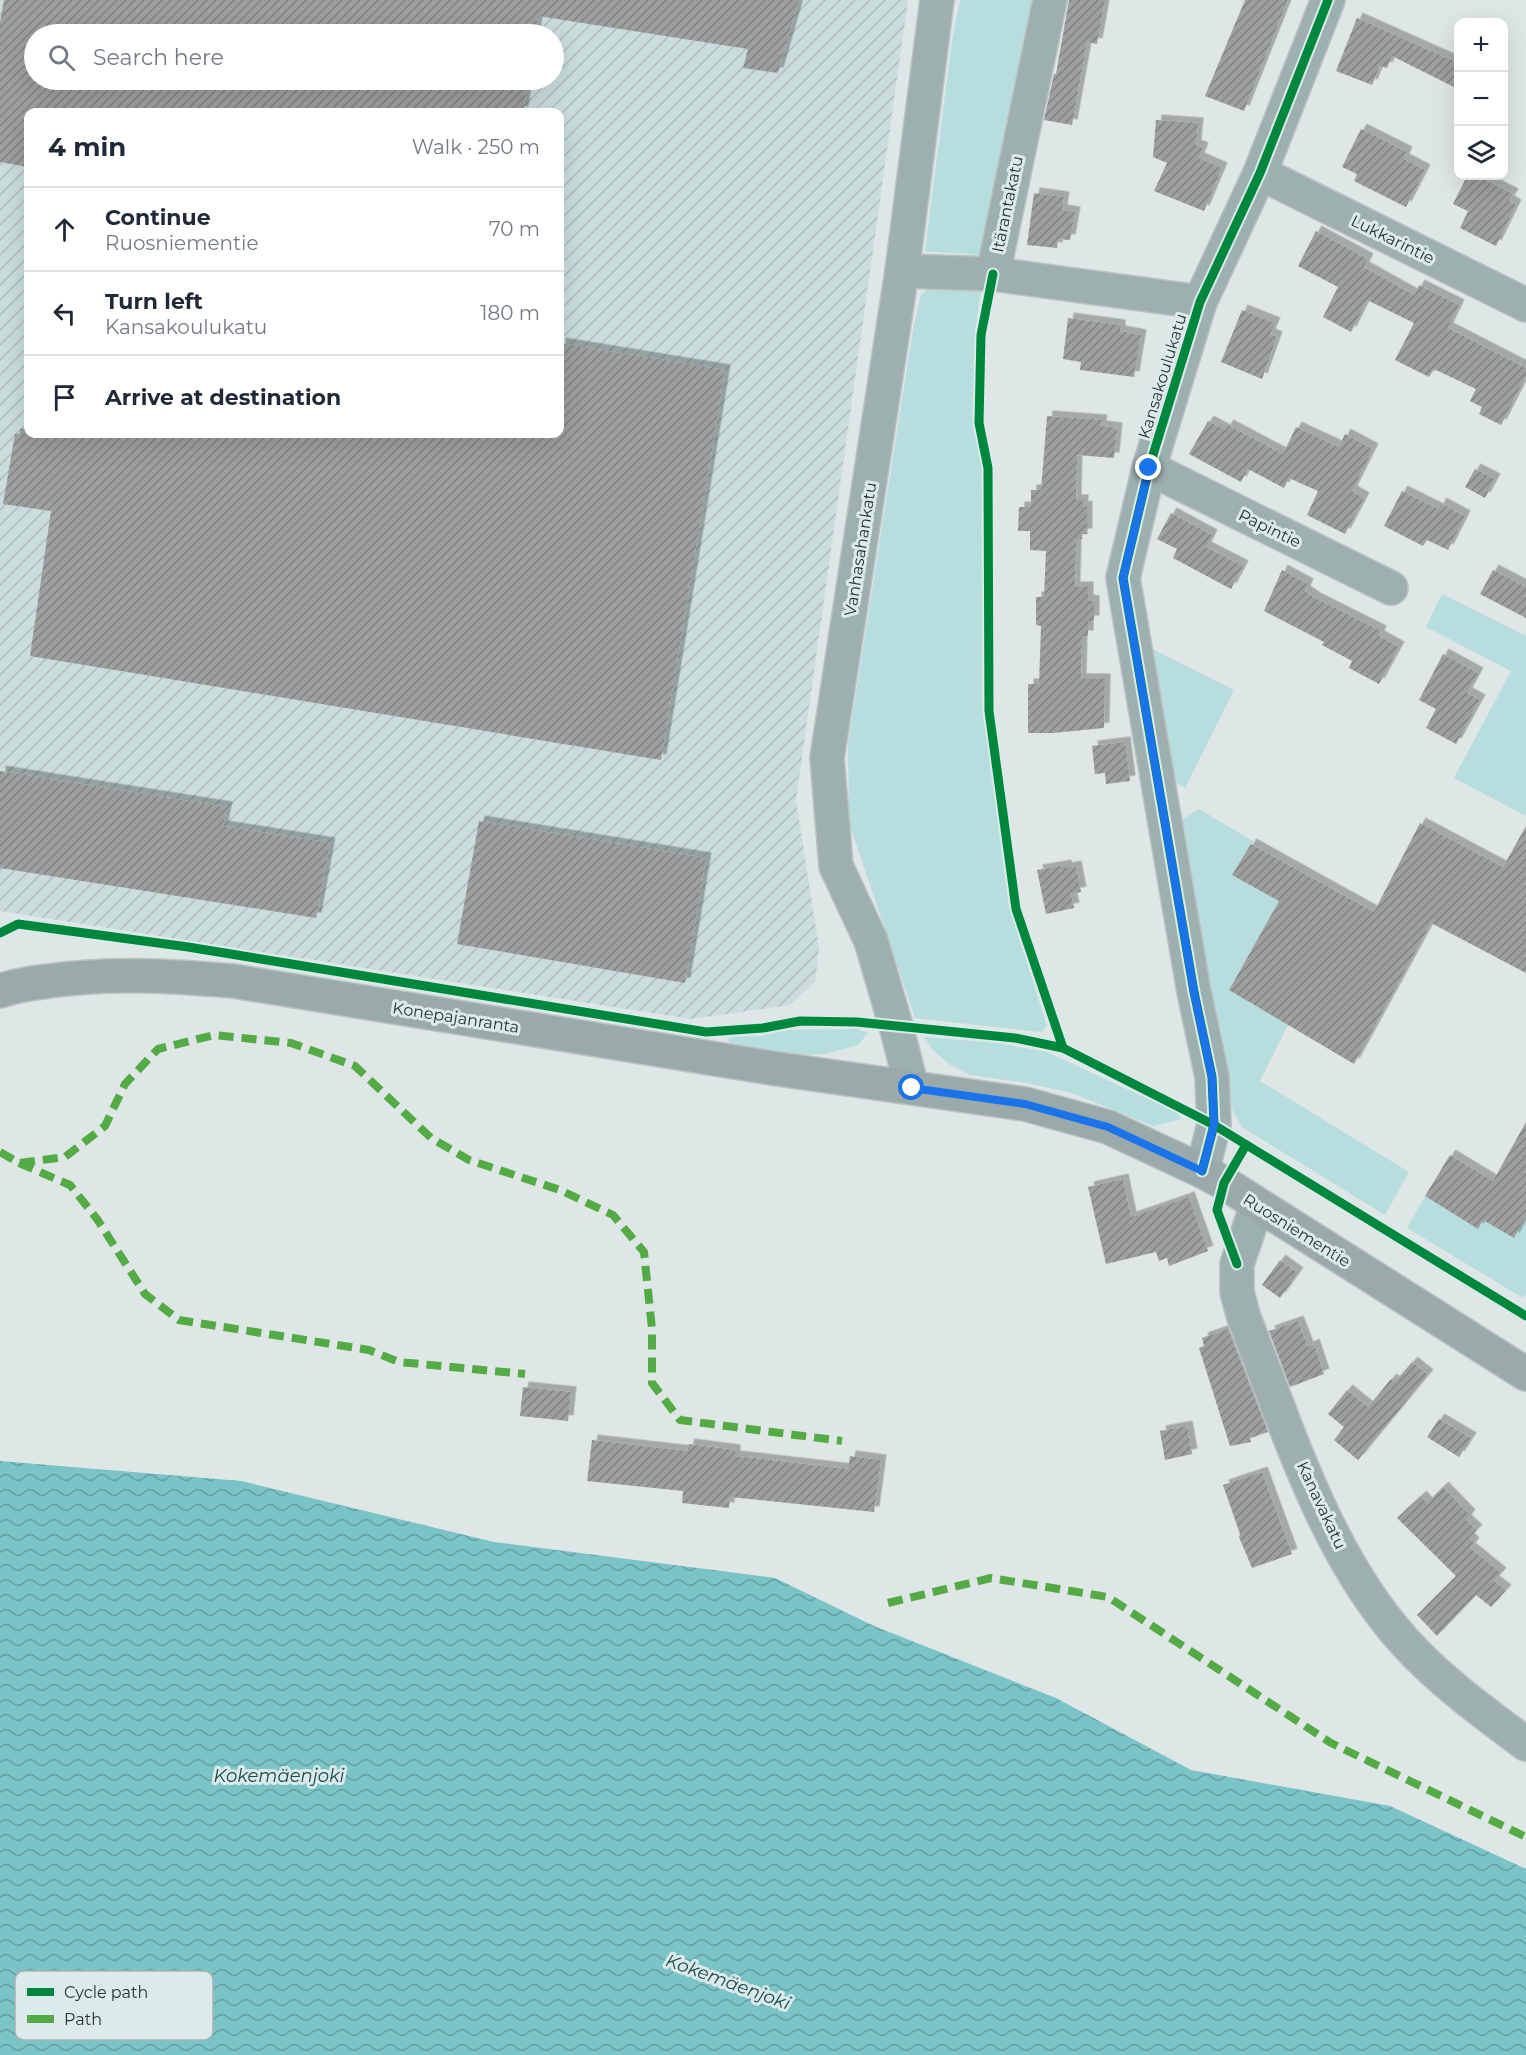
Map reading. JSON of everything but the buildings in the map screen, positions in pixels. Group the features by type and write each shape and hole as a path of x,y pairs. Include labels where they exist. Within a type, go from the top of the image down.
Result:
{"main road":[{"name":"Konepajanranta","path":"0,991 12,986 81,976 156,975 232,981 912,1088"},
{"name":"Ruosniementie","path":"912,1088 1025,1104 1108,1127 1202,1171 1526,1374"}],"street":[{"name":"Vanhasahankatu","path":"912,1088 870,941 836,866 827,758 902,271 937,0"},
{"name":"Itärantakatu","path":"1050,0 993,274 1200,302"},
{"name":"Kansakoulukatu","path":"1202,1171 1214,1125 1212,1077 1194,992 1123,578 1149,468 1200,302 1260,173 1328,0"},
{"name":"Lukkarintie","path":"1260,173 1526,304"},
{"path":"902,271 993,274"},
{"name":"Papintie","path":"1149,468 1390,588"},
{"name":"Kanavakatu","path":"1257,1205 1237,1264 1237,1292 1244,1318 1319,1508 1365,1591 1404,1641 1461,1696 1526,1743"}],"shaded area":[{"path":"0,0 908,0 796,800 819,948 815,982 790,1005 691,1019 0,911"},
{"path":"960,0 1039,0 990,256 925,251 952,41"},
{"path":"979,285 981,291 975,330 974,421 983,468 982,703 1009,906 1047,1026 1041,1032 915,1018 849,823 848,743 913,330 921,295 932,286"},
{"path":"1442,594 1526,636 1526,816 1454,778 1511,671 1426,627"},
{"path":"1152,649 1234,690 1185,788 1171,779"},
{"path":"1199,809 1253,841 1232,875 1279,901 1229,990 1288,1025 1260,1081 1409,1172 1385,1215 1242,1127 1232,1109 1176,823"},
{"path":"857,1029 868,1033 858,1045 825,1054 801,1055 731,1044 727,1039 761,1036 787,1030"},
{"path":"924,1037 997,1043 1047,1052 1176,1112 1182,1119 1153,1126 1072,1093 1026,1083 970,1075 949,1064 933,1050"},
{"path":"1425,1196 1478,1229 1483,1220 1514,1238 1526,1216 1526,1293 1523,1298 1407,1228"}],"water":[{"name":"Kokemäenjoki","path":"0,1461 241,1481 494,1542 775,1578 874,1626 1056,1698 1191,1770 1390,1806 1526,1869 1526,2055 0,2055"}],"marked path":[{"path":"0,1152 19,1163 65,1157 105,1126 125,1084 158,1049 214,1035 291,1043 355,1066 431,1138 469,1160 560,1190 613,1215 644,1252 652,1329 652,1383 680,1420 842,1441"},
{"path":"19,1163 70,1185 97,1219 145,1294 179,1320 369,1350 399,1362 525,1374"},
{"path":"888,1603 991,1578 1108,1597 1331,1743 1526,1837"}],"cycle path":[{"path":"1202,1171 1214,1125 1212,1077 1194,992 1123,578 1149,468 1200,302 1260,173 1328,0"},
{"path":"993,274 981,335 979,423 988,468 989,711 1016,909 1063,1048"},
{"path":"0,933 18,924 188,947 706,1032 763,1028 800,1021 857,1022 1015,1038 1063,1048 1214,1125 1526,1316"},
{"path":"1237,1264 1217,1210 1224,1183 1246,1145"}],"route":[{"path":"912,1088 1025,1104 1108,1127 1202,1171 1214,1125 1212,1077 1194,992 1123,578 1149,468"}]}
